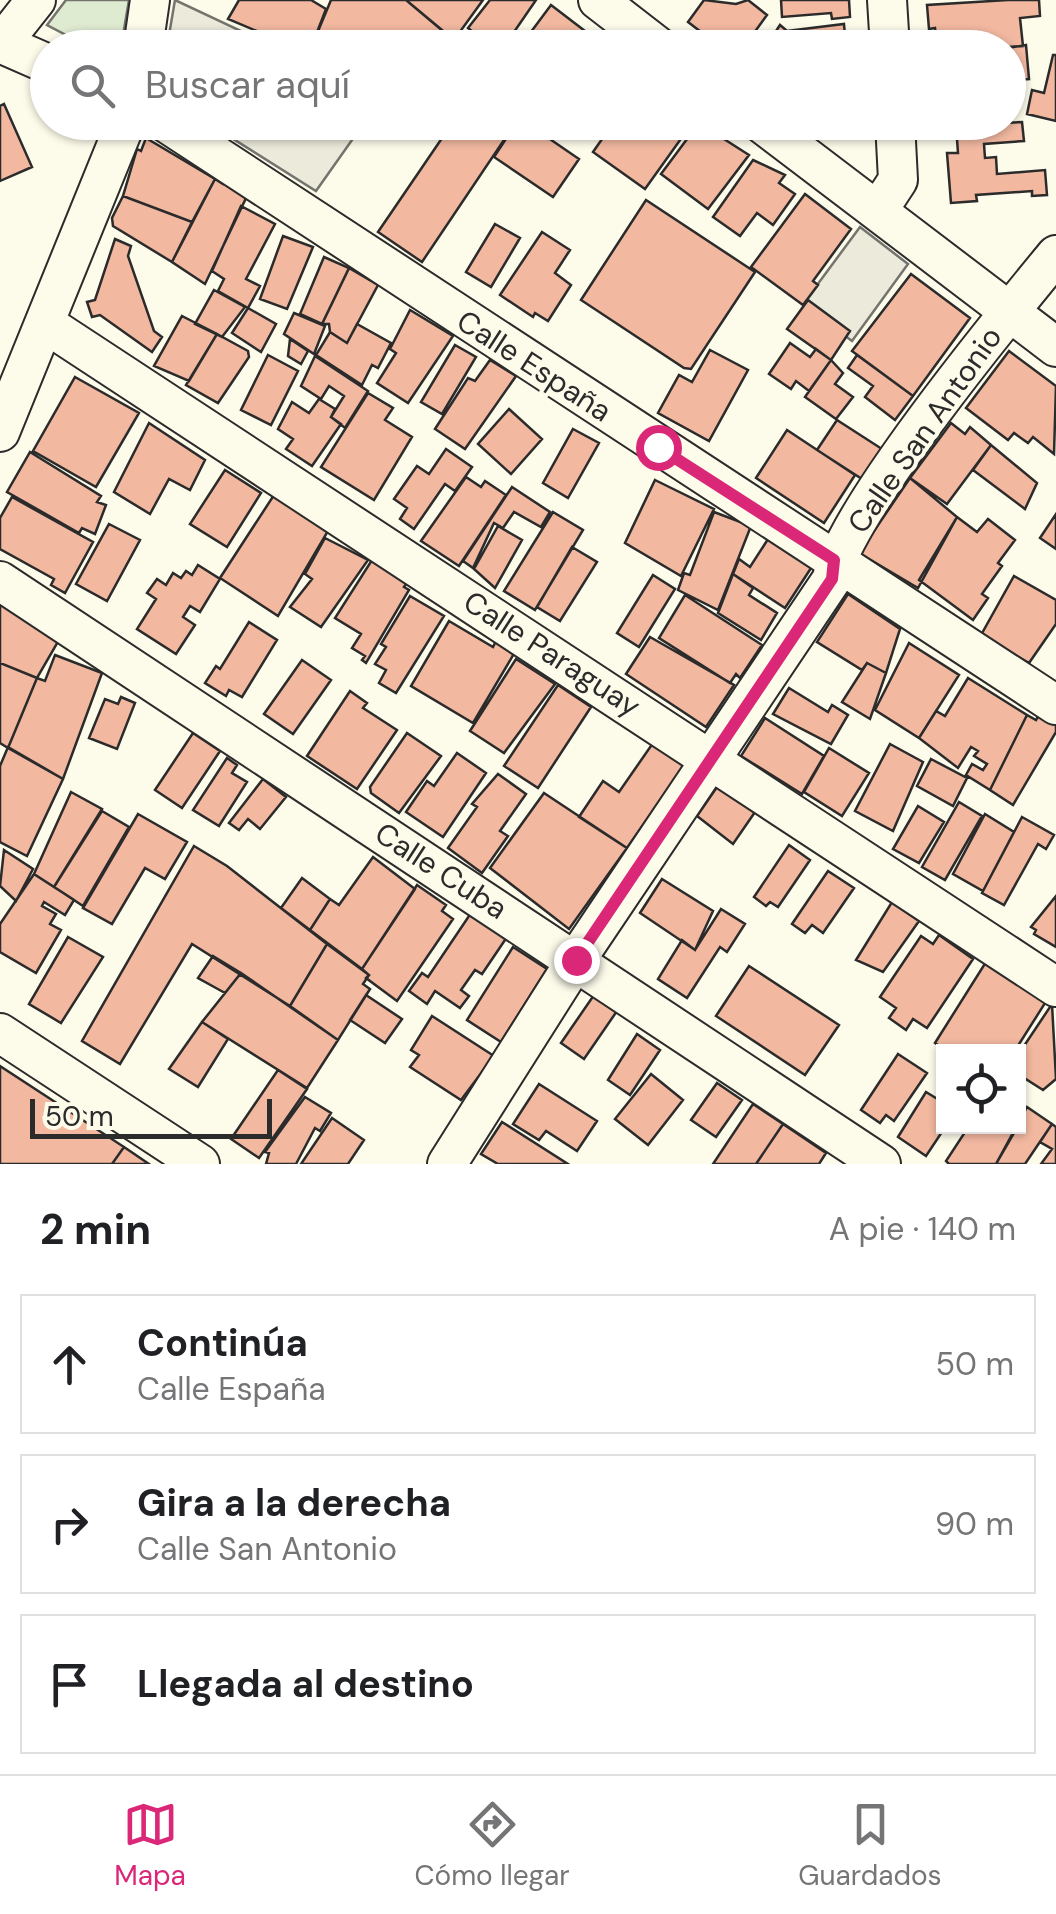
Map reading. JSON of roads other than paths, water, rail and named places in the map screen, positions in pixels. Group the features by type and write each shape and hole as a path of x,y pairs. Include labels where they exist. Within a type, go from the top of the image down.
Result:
{"street":[{"path":"30,56 1,43 36,0"},
{"path":"146,30 150,0"},
{"path":"598,0 637,30"},
{"path":"887,0 889,30"},
{"path":"0,432 119,140"},
{"name":"Calle España","path":"192,140 1056,705"},
{"path":"785,140 1056,347"},
{"path":"879,209 898,180 896,140"},
{"name":"Calle San Antonio","path":"447,1164 576,960 832,579 834,560 873,497 1009,312 1056,255"},
{"name":"Calle Paraguay","path":"46,324 1056,987"},
{"name":"Calle Cuba","path":"0,581 881,1164"},
{"path":"0,1033 200,1164"}]}
